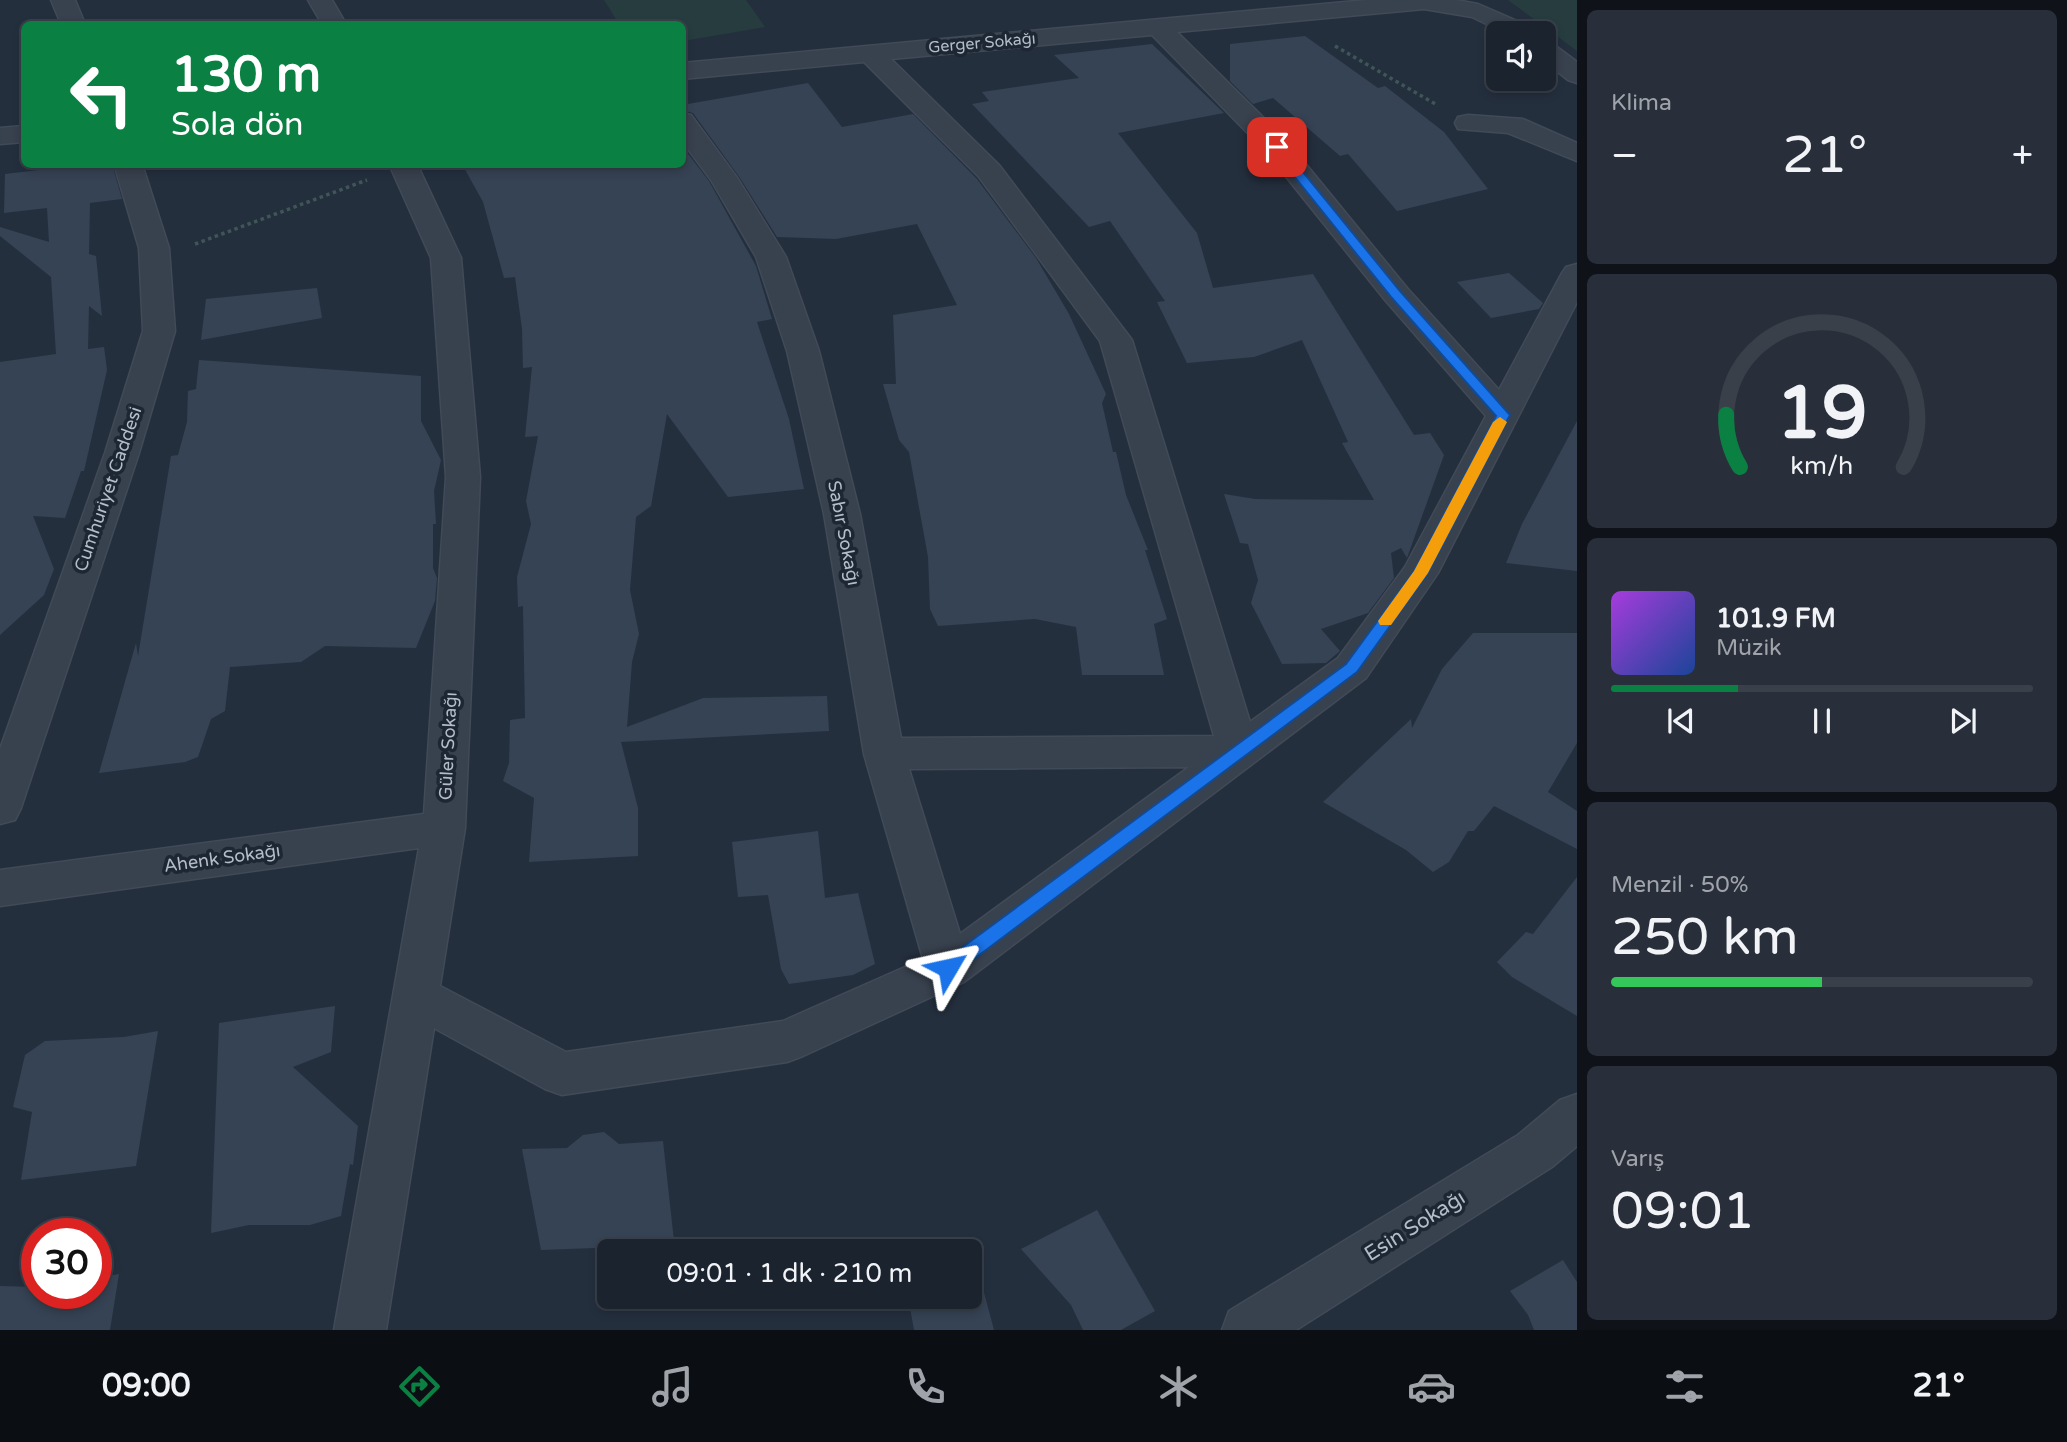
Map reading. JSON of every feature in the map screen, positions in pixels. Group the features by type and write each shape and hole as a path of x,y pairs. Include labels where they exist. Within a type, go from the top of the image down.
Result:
{"street":[{"path":"63,0 72,21"},
{"path":"320,0 332,21"},
{"name":"Gerger Sokağı","path":"686,71 1423,2 1478,11 1499,21"},
{"path":"1157,26 1277,147 1396,294 1503,415"},
{"path":"870,53 989,171 1116,340 1239,751"},
{"path":"1556,58 1577,75"},
{"path":"1468,123 1513,125 1577,153"},
{"name":"Sabır Sokağı","path":"686,127 724,179 771,257 803,351 842,514 884,754 948,968"},
{"path":"0,136 21,134"},
{"name":"Cumhuriyet Caddesi","path":"0,808 122,453 159,331 154,248 129,168"},
{"name":"Güler Sokağı","path":"360,1330 444,828 463,477 446,258 404,168"},
{"path":"415,995 562,1074 787,1041 948,968 1352,668 1420,573 1577,273"},
{"path":"884,754 1239,751"},
{"name":"Ahenk Sokağı","path":"0,888 444,828"},
{"name":"Esin Sokağı","path":"1248,1330 1535,1151 1577,1116"}],"path":[{"path":"1281,15 1468,123"},
{"path":"155,260 395,168"}],"green space":[{"path":"604,0 746,0 765,27 686,40 686,21 617,21"},
{"path":"1508,0 1577,0 1577,51 1556,35 1556,21 1536,21"}],"building":[{"path":"1305,36 1378,88 1385,86 1444,132 1488,189 1397,211 1348,154 1340,156 1273,98 1253,104 1230,81 1230,44"},
{"path":"1152,44 1224,113 1118,133 1197,233 1213,288 1313,274 1414,435 1430,433 1444,455 1407,558 1401,548 1391,553 1394,578 1368,613 1321,629 1340,651 1326,663 1282,664 1251,603 1258,580 1248,544 1240,543 1224,494 1255,499 1374,500 1342,443 1348,442 1302,340 1254,357 1187,363 1157,302 1165,301 1110,221 1089,227 972,104 989,101 982,92 1079,78 1054,55"},
{"path":"808,83 842,127 913,114 977,179 1036,258 1069,314 1106,394 1102,403 1113,452 1116,452 1126,495 1148,550 1145,550 1167,619 1154,624 1164,675 1082,675 1076,627 1035,619 938,626 930,609 928,557 909,452 899,440 883,384 896,384 893,315 957,305 917,224 836,239 777,237 740,178 693,113 686,111 686,104"},
{"path":"686,151 709,181 756,266 772,319 757,322 789,419 804,489 728,497 667,414 651,506 636,517 630,590 639,634 632,662 627,727 703,698 827,696 829,731 621,742 638,808 638,856 529,862 534,798 503,781 509,763 510,720 525,718 523,606 518,607 517,577 531,524 526,501 538,436 525,437 532,367 523,368 522,329 515,277 504,278 483,202 464,168 686,168"},
{"path":"56,168 113,168 122,199 90,203 89,254 96,256 102,316 89,306 88,349 104,347 107,370 84,471 81,471 65,518 33,516 54,569 44,595 0,635 0,362 56,354 51,277 0,236 0,227 49,242 47,208 4,213 5,174"},
{"path":"1509,273 1543,303 1539,309 1491,318 1457,282"},
{"path":"317,288 322,318 201,340 206,299"},
{"path":"199,360 421,376 421,421 441,460 434,491 436,524 433,524 433,568 437,578 435,601 416,648 325,646 301,662 230,667 225,711 211,719 198,757 185,762 99,773 136,643 138,656 171,456 178,455 187,422 188,391 196,389"},
{"path":"1577,421 1577,571 1506,563 1522,524"},
{"path":"1473,633 1577,633 1577,743 1548,792 1577,811 1577,849 1494,806 1474,831 1468,831 1449,862 1433,872 1406,850 1323,802 1411,719 1412,728 1442,669"},
{"path":"818,831 825,898 858,893 875,964 853,975 789,984 781,969 768,895 738,897 732,842"},
{"path":"1577,877 1577,1016 1512,977 1497,962 1526,932 1533,934"},
{"path":"335,1006 331,1052 293,1067 358,1126 353,1165 350,1164 341,1216 310,1225 249,1225 211,1233 219,1023"},
{"path":"158,1031 136,1166 21,1180 32,1112 13,1107 25,1055 45,1041 124,1037"},
{"path":"604,1132 619,1144 663,1141 674,1239 597,1239 597,1248 541,1250 522,1149 567,1148 583,1135"},
{"path":"1097,1210 1155,1311 1121,1330 1083,1330 1071,1305 1021,1249"},
{"path":"1563,1260 1577,1282 1577,1330 1534,1330 1528,1315 1510,1291"},
{"path":"119,1274 110,1330 0,1330 0,1286 21,1287 21,1309 112,1309 112,1275"},
{"path":"982,1285 994,1330 914,1330 910,1309 982,1309"}],"slow traffic":[{"path":"1386,621 1420,573 1500,422"}],"route":[{"path":"948,968 1352,668 1420,573 1503,415 1396,294 1277,147"}]}
